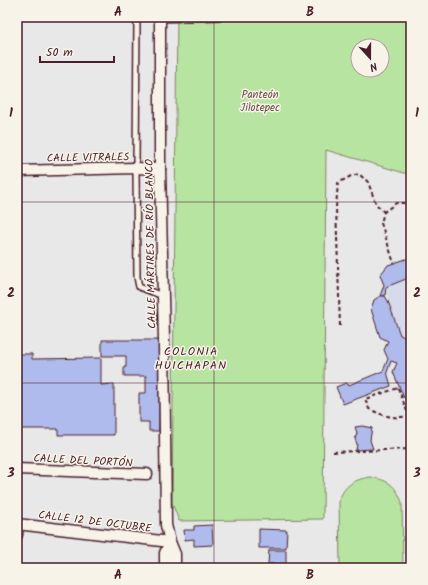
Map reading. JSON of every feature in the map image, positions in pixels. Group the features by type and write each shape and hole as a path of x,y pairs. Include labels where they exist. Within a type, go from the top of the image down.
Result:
{"street":[{"name":"CALLE MÁRTIRES DE RÍO BLANCO","path":"160,18 160,169 166,525 170,542 175,554 175,568"},
{"name":"CALLE VITRALES","path":"17,171 136,168 160,169"},
{"name":"CALLE DEL PORTÓN","path":"17,468 147,474"},
{"name":"CALLE 12 DE OCTUBRE","path":"17,524 170,542"},
{"path":"17,524 17,535"},
{"name":"CALLE MÁRTIRES DE RÍO BLANCO","path":"165,568 165,553 170,542"}],"lane":[{"path":"137,17 137,277 139,286 163,296"},
{"path":"160,18 219,17"}],"path":[{"path":"340,326 336,207 338,183 351,176 359,174 368,182 376,204 384,212"},
{"path":"393,260 381,223 384,212 396,204 407,203 411,207"},
{"path":"410,416 396,418 381,415 368,409 365,399 398,388 410,416 411,422"},
{"path":"333,452 411,449"},
{"path":"411,467 411,490"}],"shaded area":[{"path":"411,277 410,339 400,335 386,287"}],"green space":[{"name":"Panteón Jilotepec","path":"177,17 411,17 411,175 326,150 323,519 179,521 172,503"},
{"path":"371,477 383,480 391,485 397,491 402,502 403,568 340,568 339,502 341,496 343,491 350,484 360,479"}],"building":[{"path":"406,259 411,261 411,277 386,287 385,296 380,296 384,285 380,275 388,265"},
{"path":"380,296 385,296 388,301 400,335 411,340 411,396 404,398 393,372 397,363 391,361 387,372 391,386 343,404 336,387 346,383 349,385 383,371 388,359 384,350 388,341 380,337 371,309 374,300"},
{"path":"102,340 160,340 159,431 149,431 149,422 139,422 139,393 146,393 146,376 124,376 126,356 102,356"},
{"path":"17,354 32,354 32,359 101,358 101,385 114,384 114,435 58,435 58,429 17,429"},
{"path":"362,426 372,428 370,440 373,449 356,450 357,444 355,439 357,433 355,427"},
{"path":"212,525 213,545 194,546 194,539 185,540 184,530 194,530 194,526"},
{"path":"259,529 287,530 286,548 259,548"},
{"path":"269,550 286,550 286,564 268,564"}],"district":[{"name":"COLONIA HUICHAPAN","path":"191,358"}]}
